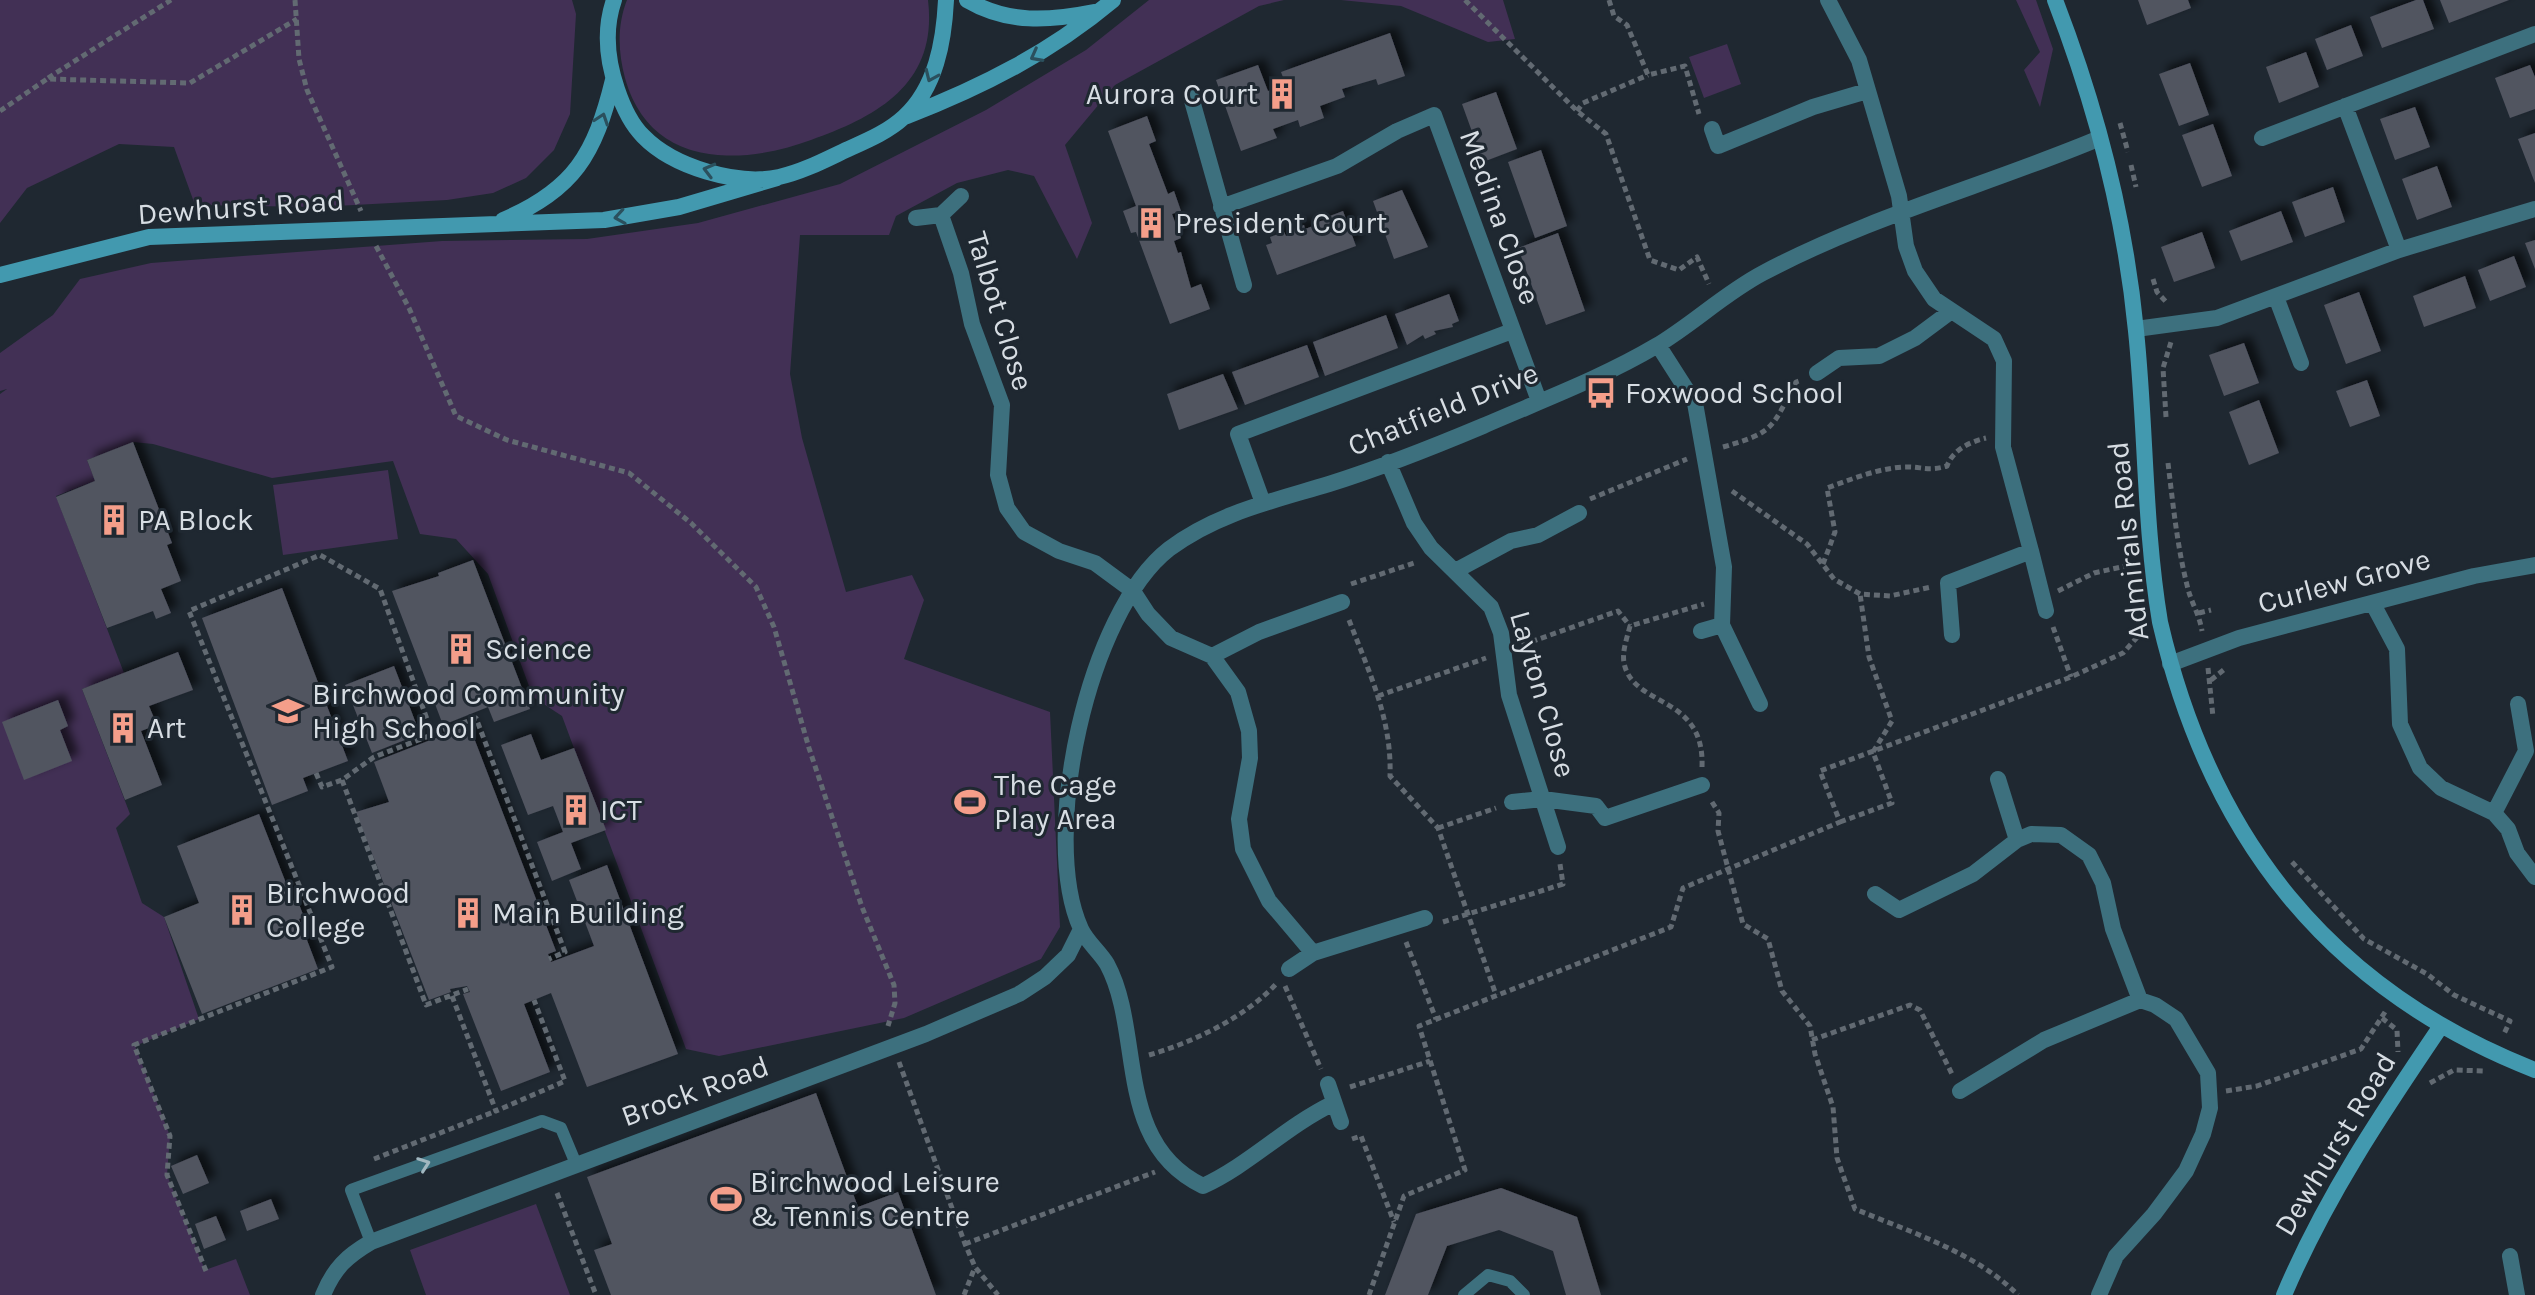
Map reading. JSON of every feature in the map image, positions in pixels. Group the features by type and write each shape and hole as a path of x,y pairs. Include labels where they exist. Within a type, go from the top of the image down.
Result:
{"street":[{"path":"614,0 607,44 613,79 625,113 644,137 671,157 740,178 777,178"},
{"path":"905,116 923,93 934,69 942,44 946,0"},
{"path":"967,0 1005,17 1038,20 1100,11"},
{"path":"905,116 967,92 1051,48 1113,0"},
{"path":"1828,0 1859,60 1915,271 1934,299 1994,339 2004,361 2003,435 2015,501 2045,605"},
{"name":"Admirals Road","path":"2055,0 2076,55 2122,229 2136,329 2155,592 2170,664 2221,795 2279,889 2333,947 2372,980 2441,1026 2535,1070"},
{"path":"2262,138 2535,34"},
{"name":"Dewhurst Road","path":"490,226 537,206 569,181 592,146 613,79"},
{"path":"1712,129 1718,146 1813,107 1867,91"},
{"path":"1191,97 1244,285"},
{"path":"2345,106 2399,250"},
{"name":"Medina Close","path":"1221,207 1337,166 1434,115 1539,401"},
{"name":"Dewhurst Road","path":"0,275 149,237 326,227 490,226 619,217 679,207 819,163 882,134 905,116"},
{"name":"Chatfield Drive","path":"1081,929 1067,848 1073,755 1092,675 1109,632 1133,591 1167,551 1226,515 1333,483 1539,401 1658,345 1761,274 1901,210 1979,187 2100,138"},
{"name":"Talbot Close","path":"916,218 941,215 961,196"},
{"path":"2136,329 2199,322 2276,297 2399,250 2535,209"},
{"name":"Talbot Close","path":"941,215 961,273 972,324 1002,405 998,475 1007,508 1024,532 1059,551 1095,563 1133,591 1148,614 1171,638 1212,656"},
{"path":"2276,297 2301,363"},
{"path":"1817,373 1839,358 1879,356 1915,338 1950,312"},
{"name":"Medina Close","path":"1263,503 1238,434 1512,331"},
{"path":"1658,345 1682,377 1695,403 1724,567 1722,625 1760,704"},
{"name":"Layton Close","path":"1388,462 1414,523 1439,554 1491,607 1501,633 1509,695 1558,847"},
{"path":"1457,570 1511,541 1538,535 1579,513"},
{"path":"1952,635 1948,583 2031,551"},
{"name":"Curlew Grove","path":"2170,664 2239,638 2474,576 2535,565"},
{"path":"1313,953 1269,901 1243,849 1239,819 1250,758 1249,731 1238,692 1212,656 1259,632 1342,602"},
{"path":"2373,604 2397,649 2400,724 2420,768 2441,788 2494,813 2508,829 2517,853 2535,877"},
{"path":"1701,631 1722,625"},
{"path":"2494,813 2526,751 2518,704"},
{"path":"1998,779 2017,840"},
{"name":"Layton Close","path":"1512,802 1543,799 1596,806 1605,818 1702,785"},
{"path":"1875,894 1899,910 1973,874 2017,840 2031,834 2061,835 2089,855 2103,883 2113,929 2140,1000"},
{"path":"1289,969 1313,953 1425,918"},
{"path":"1081,929 1107,964 1117,989 1129,1060 1143,1114 1160,1148 1185,1177 1203,1186 1230,1174 1330,1094 1341,1122"},
{"name":"Brock Road","path":"323,1295 333,1272 350,1254 371,1242 893,1045 1019,994 1045,977 1068,955 1081,929"},
{"path":"1960,1091 2044,1040 2140,1000 2155,1005 2176,1019 2208,1073 2210,1108 2203,1134 2186,1171 2154,1214 2116,1256 2099,1295"},
{"name":"Dewhurst Road","path":"2284,1295 2309,1235 2347,1167 2441,1026"},
{"path":"2510,1256 2517,1295"}],"lane":[{"path":"371,1242 351,1190 542,1121 561,1128 576,1164"},
{"path":"1464,1295 1488,1275 1510,1281 1524,1295"}],"path":[{"path":"0,111 171,0"},
{"path":"295,0 299,59 307,90 338,162"},
{"path":"1465,0 1577,111 1606,134 1650,260 1679,270 1697,257 1719,304"},
{"path":"1609,0 1614,16 1627,25 1648,75"},
{"path":"47,79 190,83 297,19"},
{"path":"1577,111 1583,103 1648,75 1685,66 1702,123 1712,129"},
{"path":"384,264 409,308 456,416 507,440 629,473 691,523 756,587 774,627 809,748 862,907 894,985 895,1003 887,1032 965,1244 975,1267 998,1295"},
{"path":"2166,426 2163,368 2172,348"},
{"path":"1823,565 1835,532 1827,488 1866,473 1906,466 1930,472 1947,466 1951,455 1974,441 2003,435"},
{"path":"2167,454 2180,554 2191,604 2199,613 2201,626"},
{"path":"1706,473 1807,544 1834,579 1860,594 1890,596 1948,583"},
{"path":"1439,554 1339,589 1385,713 1391,742 1390,776 1438,828 1496,995"},
{"path":"206,1271 167,1175 170,1136 134,1045 332,967 189,611 320,555 380,589 432,733"},
{"path":"2071,677 2045,605 2094,573 2153,561"},
{"path":"1860,594 1869,657 1892,721 1873,752"},
{"path":"1724,598 1630,626 1623,652 1625,667 1641,687 1678,711 1699,734 1703,747 1702,785 1719,813 1718,831 1743,924 1768,939 1782,991 1810,1026 1833,1107 1837,1158 1855,1209 1945,1247 1992,1273 2018,1295"},
{"path":"2199,613 2211,610"},
{"path":"1840,822 1820,771 2071,677 2123,653 2141,633"},
{"path":"2216,726 2210,677 2226,668"},
{"path":"316,773 322,787 342,780 374,757 476,718 565,952 549,959"},
{"path":"1369,1295 1404,1196 1465,1170 1419,1026 1671,927 1683,888 1892,803 1873,752"},
{"path":"342,780 426,1005 468,989"},
{"path":"1438,828 1512,802"},
{"path":"1468,914 1563,884 1558,847"},
{"path":"2290,859 2364,939 2427,974 2454,995 2510,1021"},
{"path":"1400,926 1436,1019"},
{"path":"1129,1060 1180,1046 1262,999 1281,978 1330,1094 1430,1061"},
{"path":"452,996 496,1111"},
{"path":"372,1160 565,1081 534,1000"},
{"path":"1812,1040 1910,1005 1920,1010 1960,1091"},
{"path":"2209,1094 2257,1086 2361,1049 2382,1018 2394,1026 2399,1036 2394,1062"},
{"path":"2428,1085 2454,1070 2487,1072"},
{"path":"1341,1122 1347,1141 1361,1136 1394,1224"},
{"path":"965,1244 1175,1165"},
{"path":"555,1189 596,1295"},
{"path":"964,1295 975,1267"}],"shaded area":[{"path":"0,0 572,0 576,14 570,114 554,150 526,178 493,193 447,200 317,207 195,205 174,147 119,144 27,188 0,223"},
{"path":"627,0 928,0 929,29 924,54 913,74 899,92 881,107 811,140 756,154 728,156 676,144 655,129 637,108 625,78 620,48 621,19"},
{"path":"1149,0 1284,0 1259,6 1115,85 1065,145 1092,223 1077,259 1034,176 1008,170 957,183 896,216 889,235 800,235 790,374 802,438 846,592 912,575 924,600 904,659 1050,712 1060,927 1041,959 904,1018 719,1056 686,1049 562,716 533,697 488,574 456,539 420,534 393,461 272,478 153,444 133,442 87,460 95,481 56,496 124,673 82,689 130,814 116,828 142,903 164,917 199,1019 135,1046 170,1136 167,1175 205,1270 236,1259 250,1295 0,1295 0,394 7,389 0,391 0,353 53,315 80,279 151,263 442,241 587,239 698,223 840,184 986,110 1086,50"},
{"path":"1341,0 1503,0 1515,39 1488,42 1401,6"},
{"path":"2016,0 2036,0 2053,49 2040,107 2024,70 2040,52"},
{"path":"1727,44 1741,84 1704,98 1689,57"},
{"path":"388,470 398,539 283,555 273,485"},
{"path":"536,1204 570,1295 426,1295 410,1250"}],"building":[{"path":"2138,0 2188,0 2191,8 2147,25"},
{"path":"2423,0 2434,29 2382,48 2370,17"},
{"path":"2440,0 2509,0 2449,23"},
{"path":"2351,25 2363,56 2327,70 2315,39"},
{"name":"Aurora Court","path":"1390,33 1405,76 1378,85 1376,79 1342,89 1345,97 1320,106 1324,118 1300,127 1298,120 1273,129 1277,138 1241,151 1216,80 1258,65 1268,91 1286,85 1281,72"},
{"path":"2306,52 2319,87 2279,103 2266,67"},
{"path":"2190,63 2209,115 2179,126 2159,74"},
{"path":"2530,65 2535,77 2535,109 2510,118 2495,78"},
{"path":"1496,92 1517,149 1483,162 1462,104"},
{"path":"2415,107 2430,147 2395,160 2380,119"},
{"name":"President Court","path":"1147,116 1156,141 1149,144 1168,194 1174,191 1181,211 1172,214 1181,238 1174,241 1178,253 1181,252 1191,288 1201,284 1210,309 1170,324 1136,232 1131,233 1123,211 1136,206 1108,131"},
{"path":"2213,124 2232,176 2202,187 2182,135"},
{"path":"2535,133 2535,183 2518,139"},
{"path":"1541,150 1567,226 1535,238 1508,162"},
{"path":"2437,166 2452,207 2417,220 2402,179"},
{"path":"2333,187 2345,222 2305,237 2292,202"},
{"path":"1402,190 1428,247 1394,259 1373,201"},
{"path":"1343,211 1356,246 1277,275 1266,245 1272,243 1270,237 1284,232 1286,236 1292,234 1290,230 1304,225 1305,229 1313,226 1311,223 1331,219 1330,216"},
{"path":"2281,211 2293,242 2241,261 2229,231"},
{"path":"2202,232 2215,268 2174,282 2161,247"},
{"path":"1558,233 1585,311 1546,325 1518,248"},
{"path":"2535,240 2535,269 2525,243"},
{"path":"2514,256 2526,287 2490,301 2478,270"},
{"path":"2465,276 2476,308 2424,327 2413,296"},
{"path":"2359,292 2381,351 2346,364 2324,305"},
{"path":"1449,294 1459,321 1452,324 1453,327 1434,331 1436,334 1425,339 1423,335 1407,345 1395,314"},
{"path":"1386,315 1398,348 1325,376 1313,342"},
{"path":"2244,343 2259,383 2224,396 2209,355"},
{"path":"1307,345 1319,377 1245,405 1232,372"},
{"path":"1223,374 1238,409 1179,430 1167,394"},
{"path":"2367,380 2380,416 2350,427 2336,391"},
{"path":"2259,400 2279,453 2249,465 2229,412"},
{"name":"PA Block","path":"133,442 172,543 167,545 181,581 161,589 171,613 156,619 153,611 107,628 56,497 95,481 87,460"},
{"name":"Science","path":"473,560 530,709 494,722 488,707 443,725 392,591 439,576 438,573"},
{"path":"282,588 348,761 303,778 308,791 272,805 202,618"},
{"name":"Art","path":"178,652 193,690 149,706 157,725 141,731 162,785 125,800 82,689"},
{"path":"394,666 420,734 372,753 345,685"},
{"path":"58,700 68,726 60,730 72,761 24,780 2,722"},
{"name":"Main Building","path":"469,725 556,951 548,954 551,962 594,946 569,880 607,865 678,1054 587,1087 551,993 524,1004 550,1072 501,1091 463,994 470,992 467,986 450,989 451,992 429,1000 356,812 389,802 374,762"},
{"name":"ICT","path":"531,734 541,760 574,748 606,830 571,843 581,869 552,881 537,842 563,832 553,806 528,815 501,745"},
{"name":"Birchwood College","path":"259,814 293,901 297,899 304,917 299,919 318,969 202,1014 164,917 199,903 177,846"},
{"name":"Birchwood Leisure & Tennis Centre","path":"816,1093 858,1207 898,1192 936,1295 611,1295 594,1250 612,1244 587,1177"},
{"path":"197,1155 209,1183 183,1194 171,1166"},
{"path":"1501,1188 1577,1217 1601,1295 1566,1295 1553,1251 1499,1230 1447,1246 1428,1295 1385,1295 1416,1214"},
{"path":"271,1199 279,1219 247,1231 240,1211"},
{"path":"216,1216 226,1240 204,1249 195,1224"}],"place":[{"name":"Aurora Court","path":"1282,94"},
{"name":"President Court","path":"1151,223"},
{"name":"Foxwood School","path":"1601,393"},
{"name":"PA Block","path":"114,520"},
{"name":"Science","path":"461,649"},
{"name":"Birchwood Community High School","path":"288,711"},
{"name":"Art","path":"123,728"},
{"name":"The Cage Play Area","path":"970,802"},
{"name":"ICT","path":"576,810"},
{"name":"Birchwood College","path":"242,910"},
{"name":"Main Building","path":"468,913"},
{"name":"Birchwood Leisure & Tennis Centre","path":"726,1199"}]}
